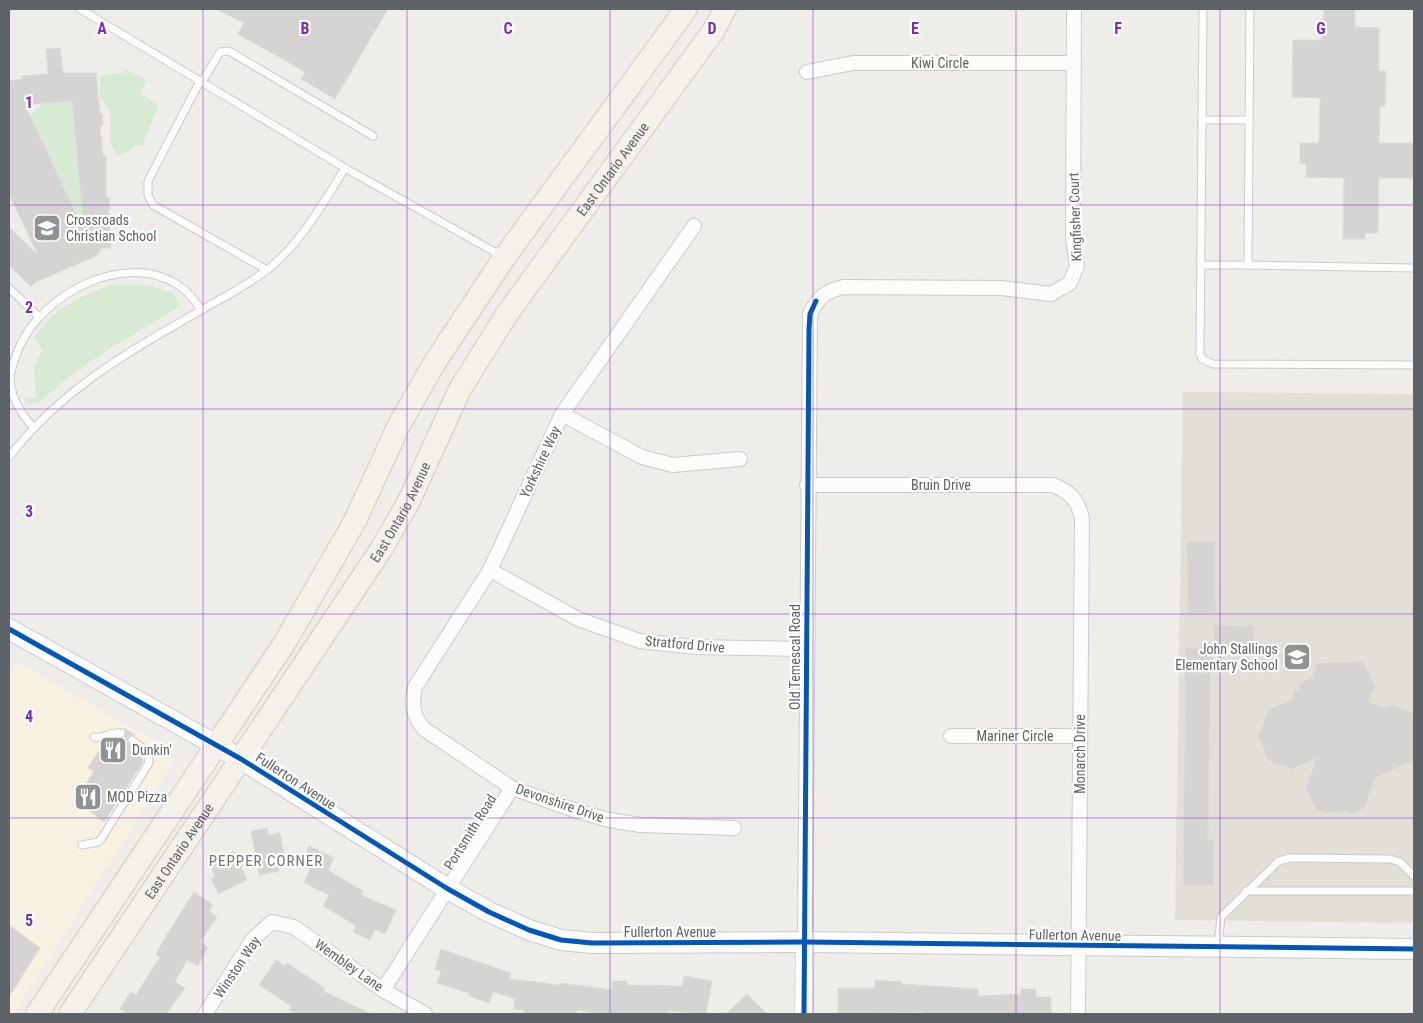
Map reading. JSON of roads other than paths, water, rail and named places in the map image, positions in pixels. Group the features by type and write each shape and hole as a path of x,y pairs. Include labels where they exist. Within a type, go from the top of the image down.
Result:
{"main road":[{"name":"East Ontario Avenue","path":"37,1014 284,644 356,521 399,425 498,254 678,22 686,9"},
{"name":"East Ontario Avenue","path":"70,1014 380,551 408,503 460,389 508,314 714,30 725,9"},
{"name":"Fullerton Avenue","path":"9,630 241,759 448,889 529,930 561,940 592,943 805,942 1414,949"}],"street":[{"name":"Kingfisher Court","path":"816,301 828,291 843,286 1001,288 1051,294 1070,283 1077,266 1073,239 1074,9"},
{"name":"Kiwi Circle","path":"807,72 853,63 1074,63"},
{"name":"Yorkshire Way","path":"414,711 412,700 415,687 490,570 562,414 694,226"},
{"name":"Old Temescal Road","path":"804,1014 809,322 810,314 816,301"},
{"path":"562,414 642,457 673,464 740,459"},
{"name":"Bruin Drive","path":"807,485 1053,485 1072,496"},
{"name":"Monarch Drive","path":"1072,496 1079,506 1082,518 1078,1014"},
{"name":"Stratford Drive","path":"490,570 578,619 640,641 696,647 806,649"},
{"name":"Devonshire Drive","path":"414,711 424,729 512,788 609,820 640,825 734,828"},
{"name":"Mariner Circle","path":"951,736 1080,736"},
{"name":"Portsmith Road","path":"383,990 512,788"},
{"name":"Wembley Lane","path":"272,922 294,927 383,990 425,1014"},
{"name":"Winston Way","path":"206,1014 253,939 272,922"}],"lane":[{"path":"80,9 345,168 498,254"},
{"path":"1204,9 1200,354 1206,363 1414,365"},
{"path":"1248,265 1250,9"},
{"path":"267,270 152,205 148,195 148,181 201,81 220,52 229,51 373,136"},
{"path":"1202,120 1248,120"},
{"path":"9,456 58,404 99,371 267,270 291,247 345,168"},
{"path":"1201,265 1414,268"},
{"path":"34,428 22,416 14,398 10,380 14,361 23,338 38,316 52,303 92,280 114,275 144,273 177,284 190,294 201,310"},
{"path":"9,288 38,316"},
{"path":"94,737 102,737 116,732 121,734"},
{"path":"82,845 98,842 101,839 149,763 148,752 132,740"},
{"path":"1218,948 1221,917 1279,861 1290,858 1390,859 1400,862 1414,876"},
{"path":"1246,891 1414,891"}],"place":[{"name":"Crossroads Christian School","path":"47,228"},
{"name":"John Stallings Elementary School","path":"1297,657"},
{"name":"Dunkin'","path":"113,750"},
{"name":"MOD Pizza","path":"88,797"}],"district":[{"name":"PEPPER CORNER","path":"266,861"}]}
